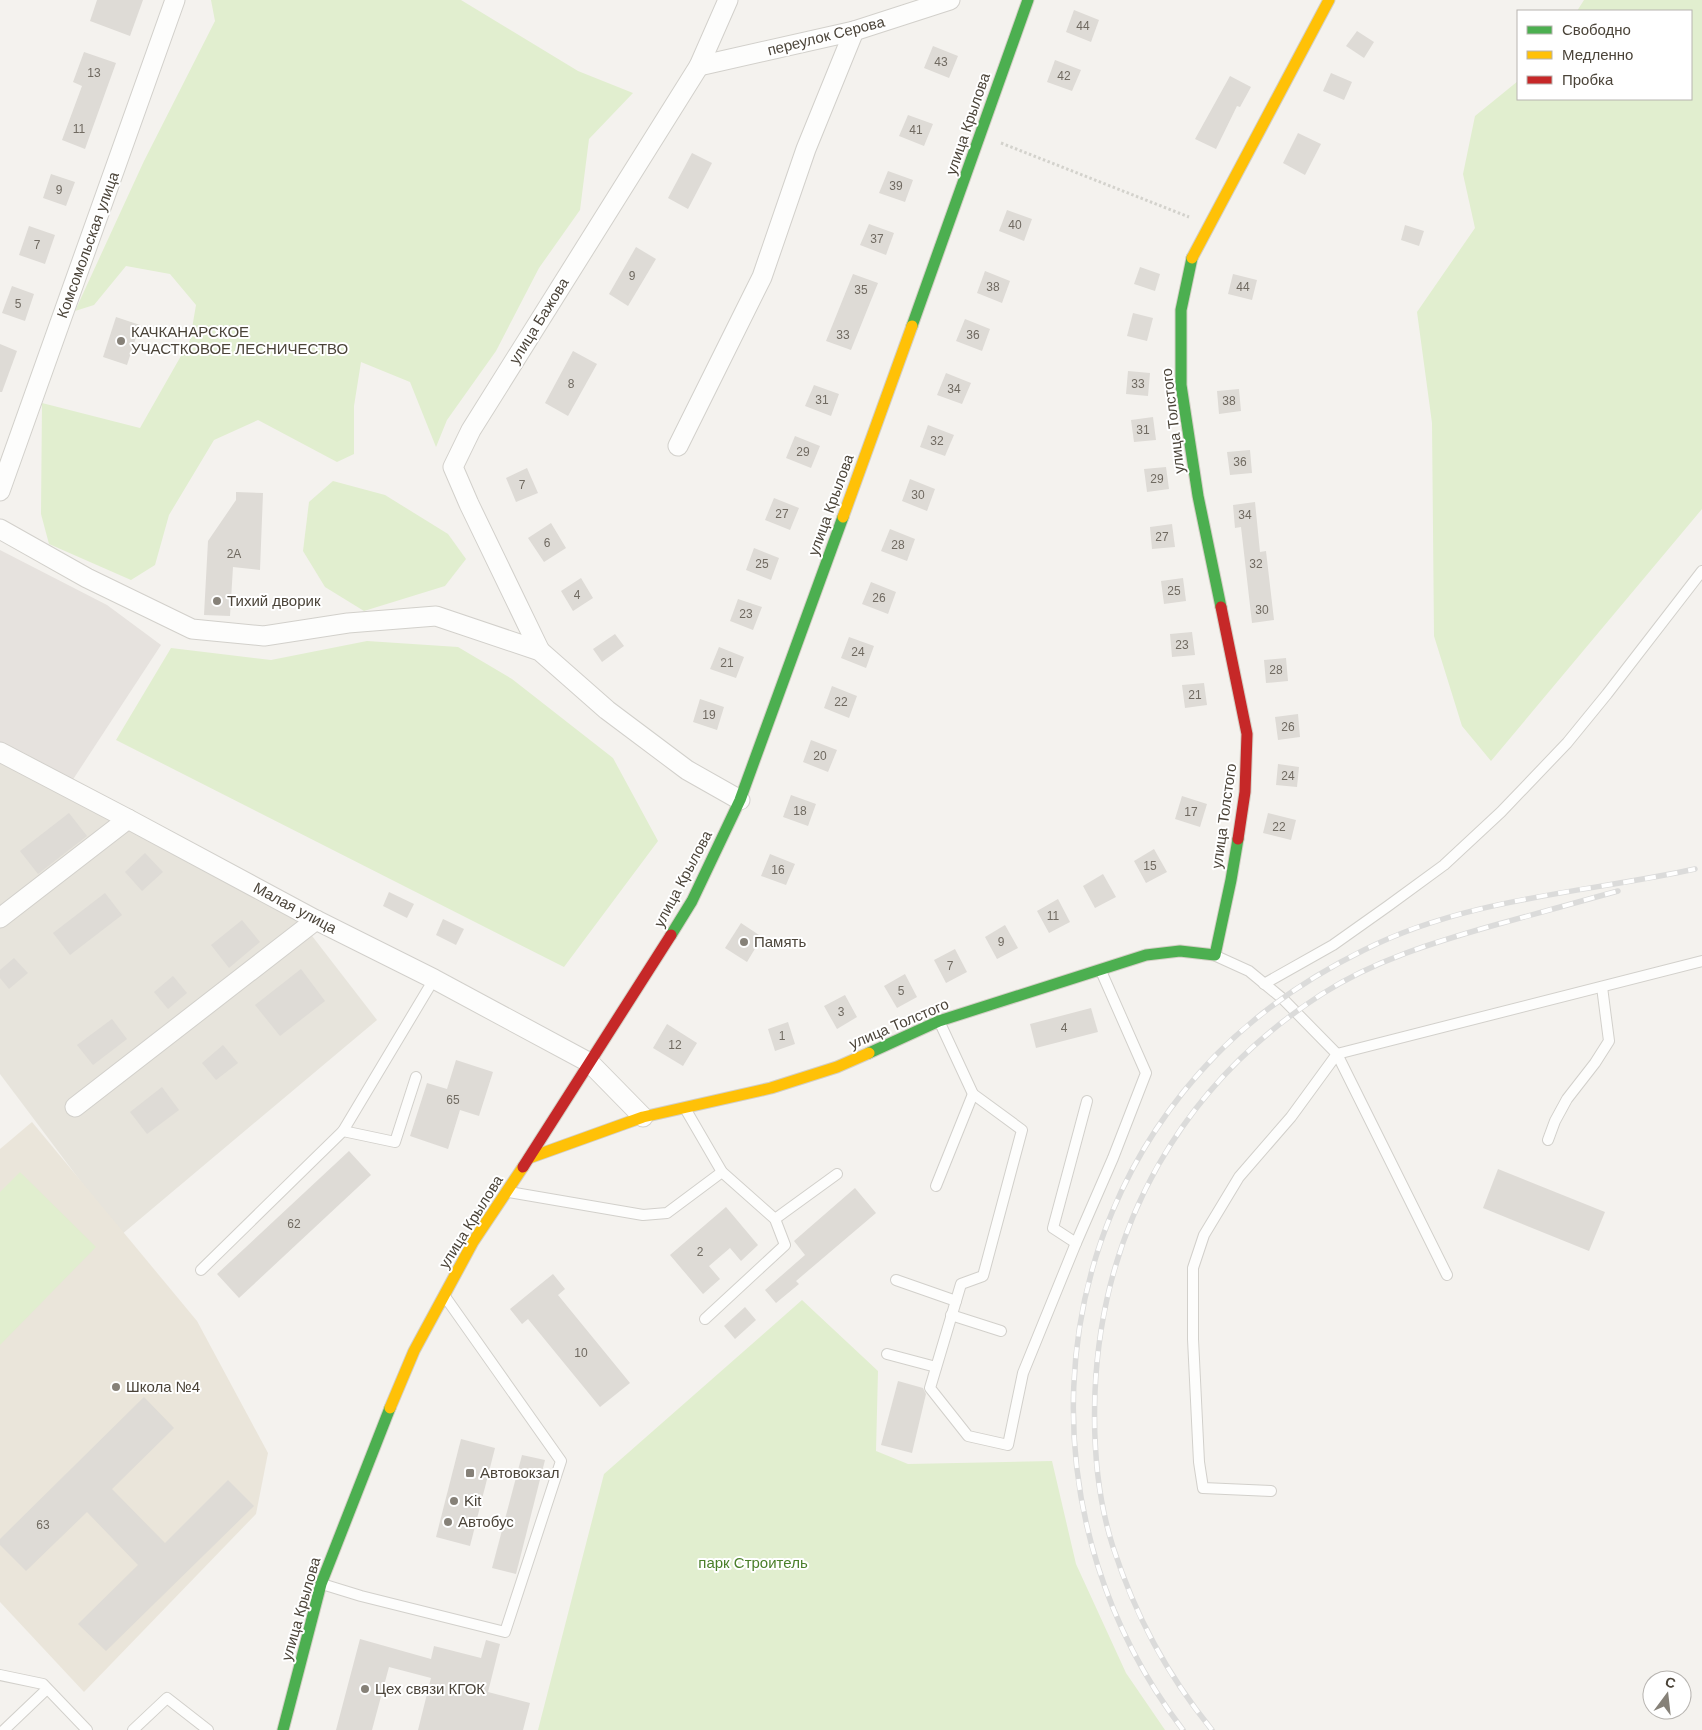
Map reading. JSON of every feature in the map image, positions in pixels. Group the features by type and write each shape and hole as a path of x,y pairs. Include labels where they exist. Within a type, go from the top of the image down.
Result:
{"main road":[{"name":"улица Крылова","path":"283,1730 321,1584 380,1431 414,1351 473,1242 508,1191 692,901 740,800 927,286 1028,0"},
{"name":"улица Толстого","path":"529,1158 642,1116 771,1088 837,1067 939,1022 1146,955 1173,950 1198,952 1215,956 1231,880 1245,792 1248,744 1242,704 1198,496 1181,385 1181,310 1193,255 1329,0"}],"street":[{"name":"Комсомольская улица","path":"0,491 176,0"},
{"name":"улица Бажова","path":"540,651 453,467 471,430 699,66 728,0"},
{"name":"переулок Серова","path":"699,66 854,31 950,0"},
{"path":"678,446 762,277 806,149 854,31"},
{"path":"0,529 87,578 192,629 264,636 348,623 436,616 540,651 607,710 687,770 740,800"},
{"name":"Малая улица","path":"0,752 316,920 434,979 590,1063 642,1116"},
{"path":"0,918 128,819"},
{"path":"76,1107 316,920"}],"lane":[{"path":"1264,984 1333,945 1388,906 1444,865 1501,812 1567,743 1702,571"},
{"path":"1215,956 1249,971 1283,999 1337,1054 1447,1275"},
{"path":"1271,1491 1203,1488 1198,1462 1193,1339 1193,1268 1204,1235 1239,1177 1291,1117 1337,1054 1702,961"},
{"path":"939,1022 973,1094 1022,1130 982,1276 961,1284 930,1388 968,1436 1008,1445 1023,1373 1113,1158 1146,1073 1101,970"},
{"path":"201,1270 343,1131 434,979"},
{"path":"1548,1140 1555,1121 1567,1099 1595,1063 1609,1040 1602,987"},
{"path":"343,1131 395,1142 416,1078"},
{"path":"936,1186 973,1094"},
{"path":"1076,1243 1053,1228 1087,1101"},
{"path":"685,1107 722,1172 775,1219 785,1245 705,1319"},
{"path":"508,1191 643,1215 667,1213 722,1172"},
{"path":"775,1219 837,1174"},
{"path":"896,1280 956,1301"},
{"path":"321,1584 361,1596 505,1632 561,1461 444,1295"},
{"path":"951,1316 1001,1331"},
{"path":"887,1354 936,1366"},
{"path":"0,1675 43,1684 86,1730"},
{"path":"4,1730 46,1689"},
{"path":"133,1730 166,1698 208,1730"}],"path":[{"path":"980,135 1210,226"}],"shaded area":[{"path":"0,550 107,605 161,645 72,781 0,744"},
{"path":"0,763 299,919 377,1020 121,1235 0,1074"},
{"name":"Школа №4","path":"32,1122 197,1321 268,1453 256,1514 84,1692 0,1602 0,1149"}],"green space":[{"path":"211,0 461,0 578,71 633,93 589,139 580,210 539,268 496,351 447,420 436,447 410,382 361,362 354,406 354,454 337,462 258,420 214,440 169,515 155,565 131,580 49,544 41,514 42,403 140,428 190,340 196,305 170,274 126,266 94,305 75,311 144,161 215,21"},
{"path":"1584,0 1702,0 1702,509 1491,761 1462,726 1434,636 1432,423 1417,312 1475,228 1463,174 1475,116 1517,82 1517,100 1692,100 1692,10 1578,10"},
{"path":"333,481 385,495 448,534 466,559 445,586 364,611 325,587 303,551 309,502"},
{"path":"367,641 458,647 512,679 613,758 658,841 564,967 116,740 171,648 271,660"},
{"path":"20,1172 96,1247 0,1345 0,1192"},
{"name":"парк Строитель","path":"802,1300 878,1371 876,1451 908,1464 1052,1461 1076,1564 1126,1673 1165,1730 538,1730 604,1474"}],"building":[{"path":"97,0 143,0 130,36 90,21"},
{"path":"1074,10 1099,20 1091,42 1066,32"},
{"path":"1357,31 1374,42 1364,58 1346,46"},
{"path":"933,46 958,56 949,78 924,68"},
{"path":"84,52 116,63 85,149 62,140 82,86 73,82"},
{"path":"1055,60 1081,70 1072,91 1047,82"},
{"path":"1331,73 1352,82 1344,100 1323,91"},
{"path":"1230,76 1251,87 1240,107 1237,106 1216,149 1195,139"},
{"path":"908,115 933,124 924,146 899,136"},
{"path":"1298,133 1321,144 1305,175 1283,163"},
{"path":"692,153 712,163 688,209 668,198"},
{"path":"888,171 913,180 905,202 879,193"},
{"path":"51,174 75,182 66,206 43,198"},
{"path":"1007,210 1032,219 1024,241 999,231"},
{"path":"869,224 894,233 886,255 860,245"},
{"path":"1405,225 1424,231 1419,246 1401,240"},
{"path":"29,226 55,235 45,264 19,255"},
{"path":"636,247 656,259 628,306 609,294"},
{"path":"1140,267 1160,274 1155,291 1134,284"},
{"path":"985,271 1010,281 1002,303 977,293"},
{"path":"853,274 878,283 851,350 826,341"},
{"path":"1233,274 1257,280 1252,300 1228,294"},
{"path":"12,286 34,294 25,321 2,313"},
{"path":"1133,313 1153,318 1147,341 1127,336"},
{"name":"КАЧКАНАРСКОЕ УЧАСТКОВОЕ ЛЕСНИЧЕСТВО","path":"116,317 140,325 127,365 103,357"},
{"path":"965,319 990,329 982,351 956,341"},
{"path":"0,344 17,351 2,392 0,392"},
{"path":"573,351 597,364 568,416 545,403"},
{"path":"1128,371 1150,373 1148,396 1126,394"},
{"path":"946,373 971,383 962,404 937,395"},
{"path":"814,385 839,394 831,416 805,406"},
{"path":"1239,389 1241,411 1219,414 1217,391"},
{"path":"1153,417 1156,440 1134,442 1131,420"},
{"path":"928,425 954,435 945,456 920,447"},
{"path":"795,436 820,446 811,468 786,458"},
{"path":"1250,450 1252,473 1230,475 1227,452"},
{"path":"1166,467 1169,489 1147,492 1144,469"},
{"path":"527,468 538,493 516,502 506,478"},
{"path":"910,479 935,489 927,511 902,501"},
{"path":"236,492 263,493 260,570 233,567 230,616 204,615 208,541 236,500"},
{"path":"774,498 799,508 790,530 765,520"},
{"path":"1255,502 1260,552 1266,551 1274,620 1252,623 1241,527 1235,528 1233,505"},
{"path":"551,523 566,548 544,562 528,538"},
{"path":"1172,524 1175,547 1152,549 1150,527"},
{"path":"890,529 915,539 907,561 881,551"},
{"path":"754,548 779,558 771,580 746,570"},
{"path":"581,578 593,598 573,611 561,591"},
{"path":"1183,578 1186,601 1164,604 1161,581"},
{"path":"871,582 896,592 888,614 862,604"},
{"path":"738,599 762,607 753,630 730,621"},
{"path":"1192,632 1195,655 1172,657 1170,634"},
{"path":"615,634 624,646 602,662 593,649"},
{"path":"849,637 874,646 866,668 841,658"},
{"path":"719,647 744,657 736,678 710,669"},
{"path":"1286,658 1288,681 1266,683 1264,660"},
{"path":"1204,683 1207,705 1185,708 1182,685"},
{"path":"832,686 857,696 849,718 824,708"},
{"path":"700,699 724,707 717,730 693,722"},
{"path":"1298,714 1300,737 1278,740 1275,717"},
{"path":"811,740 837,750 828,772 803,762"},
{"path":"1278,764 1299,767 1297,787 1276,785"},
{"path":"791,795 816,804 808,826 783,817"},
{"path":"1182,796 1207,804 1200,827 1175,819"},
{"path":"69,813 87,836 38,874 20,851"},
{"path":"1268,813 1296,820 1291,840 1263,833"},
{"path":"1154,849 1167,872 1146,883 1134,861"},
{"path":"145,853 163,872 142,891 125,872"},
{"path":"770,854 795,864 786,885 761,876"},
{"path":"1103,874 1116,897 1095,908 1083,886"},
{"path":"389,892 414,904 407,918 383,906"},
{"path":"105,893 122,915 70,955 53,933"},
{"path":"1058,899 1070,922 1049,933 1037,911"},
{"path":"443,919 464,929 456,945 436,935"},
{"path":"242,920 260,942 229,968 211,945"},
{"name":"Память","path":"741,923 762,937 747,962 725,948"},
{"path":"1005,925 1018,948 997,959 985,937"},
{"path":"955,949 967,972 946,983 934,960"},
{"path":"14,958 28,973 9,989 0,978 0,970"},
{"path":"301,969 325,1001 280,1036 255,1005"},
{"path":"905,974 917,997 897,1008 884,986"},
{"path":"173,976 187,993 168,1009 154,992"},
{"path":"845,995 857,1017 837,1029 824,1006"},
{"path":"1091,1008 1098,1032 1036,1048 1030,1024"},
{"path":"112,1019 127,1039 93,1065 77,1045"},
{"path":"788,1022 795,1044 775,1051 768,1029"},
{"path":"667,1024 697,1043 683,1066 653,1048"},
{"path":"223,1045 238,1063 216,1080 202,1063"},
{"path":"456,1060 493,1072 479,1116 460,1110 448,1149 410,1136 427,1083 447,1089"},
{"path":"162,1087 179,1110 147,1134 130,1112"},
{"path":"349,1151 371,1175 239,1298 217,1274"},
{"path":"1498,1169 1605,1212 1589,1251 1483,1208"},
{"path":"855,1188 876,1213 796,1281 799,1284 776,1303 765,1290 805,1255 794,1241"},
{"path":"726,1207 758,1245 741,1261 730,1248 709,1266 720,1279 703,1294 670,1255"},
{"path":"553,1274 565,1289 558,1295 630,1383 600,1407 528,1319 522,1324 510,1309"},
{"path":"745,1307 756,1320 735,1339 724,1326"},
{"path":"898,1381 923,1388 926,1394 912,1453 881,1445"},
{"path":"144,1397 174,1428 112,1489 165,1543 228,1480 254,1506 106,1651 78,1624 138,1565 87,1512 26,1571 0,1545 0,1539"},
{"name":"Автовокзал","path":"461,1439 495,1448 470,1546 436,1537"},
{"path":"522,1455 545,1460 516,1574 492,1568"},
{"path":"360,1639 431,1659 434,1646 481,1658 486,1640 500,1644 488,1692 530,1703 523,1730 418,1730 431,1678 389,1667 372,1730 336,1730"}],"railway":[{"path":"1183,1730 1133,1651 1098,1566 1078,1477 1074,1387 1085,1298 1112,1211 1156,1130 1215,1056 1248,1025 1304,984 1364,950 1403,933 1485,908 1695,869"},
{"path":"1212,1730 1180,1687 1142,1621 1113,1547 1100,1490 1096,1451 1095,1392 1101,1331 1114,1272 1133,1217 1159,1164 1190,1116 1228,1071 1272,1030 1322,994 1363,971 1428,945 1618,891"}],"traffic: fast":[{"path":"912,326 1028,0"},
{"path":"1192,258 1181,310 1181,385 1198,496 1221,607"},
{"path":"671,935 692,901 740,800 843,517"},
{"path":"869,1053 939,1021 1146,955 1180,951 1215,955 1238,839"},
{"path":"283,1730 321,1584 390,1408"}],"traffic: slow":[{"path":"1192,258 1329,0"},
{"path":"843,517 912,326"},
{"path":"529,1158 643,1117 771,1088 837,1067 869,1053"},
{"path":"390,1408 414,1351 473,1242 523,1167"}],"traffic: jam":[{"path":"1221,607 1247,734 1245,792 1238,839"},
{"path":"523,1167 671,935"}],"place":[{"name":"КАЧКАНАРСКОЕ УЧАСТКОВОЕ ЛЕСНИЧЕСТВО","path":"121,341"},
{"name":"Тихий дворик","path":"217,601"},
{"name":"Память","path":"744,942"},
{"name":"Школа №4","path":"116,1387"},
{"name":"Автовокзал","path":"470,1473"},
{"name":"Kit","path":"454,1501"},
{"name":"Автобус","path":"448,1522"},
{"name":"Цех связи КГОК","path":"365,1689"}]}
